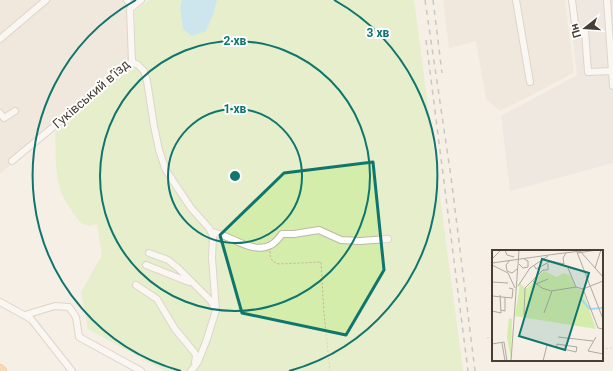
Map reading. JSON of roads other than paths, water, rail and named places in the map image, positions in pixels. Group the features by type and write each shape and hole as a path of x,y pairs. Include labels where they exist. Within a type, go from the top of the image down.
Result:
{"street":[{"path":"0,39 46,0"},
{"path":"127,0 131,8 141,0"},
{"path":"516,0 530,82"},
{"path":"572,0 576,32 585,31 588,72 612,71"},
{"path":"607,0 613,86"},
{"name":"Гуківський в’їзд","path":"12,161 132,62 131,8"},
{"path":"132,62 144,71 159,150 168,175 191,208 212,232 212,270 216,310 198,362 192,369"},
{"path":"0,113 4,118 15,111"},
{"path":"212,232 220,233 243,244 263,247 270,245 282,234 294,234 319,230 341,240 360,241 388,239"},
{"path":"149,253 168,260 178,268 211,301 216,310"},
{"path":"146,265 192,283"},
{"path":"136,285 157,299 175,329 194,352 196,360 192,369"},
{"path":"0,302 32,319 72,371"},
{"path":"25,315 55,306 69,307 76,317 79,337 141,371"}],"water":[{"path":"182,0 217,0 213,15 206,31 192,36 183,29 180,8"}],"railway":[{"path":"425,0 451,177 475,371"},
{"path":"433,0 442,73"},
{"path":"426,40 468,371"}]}
